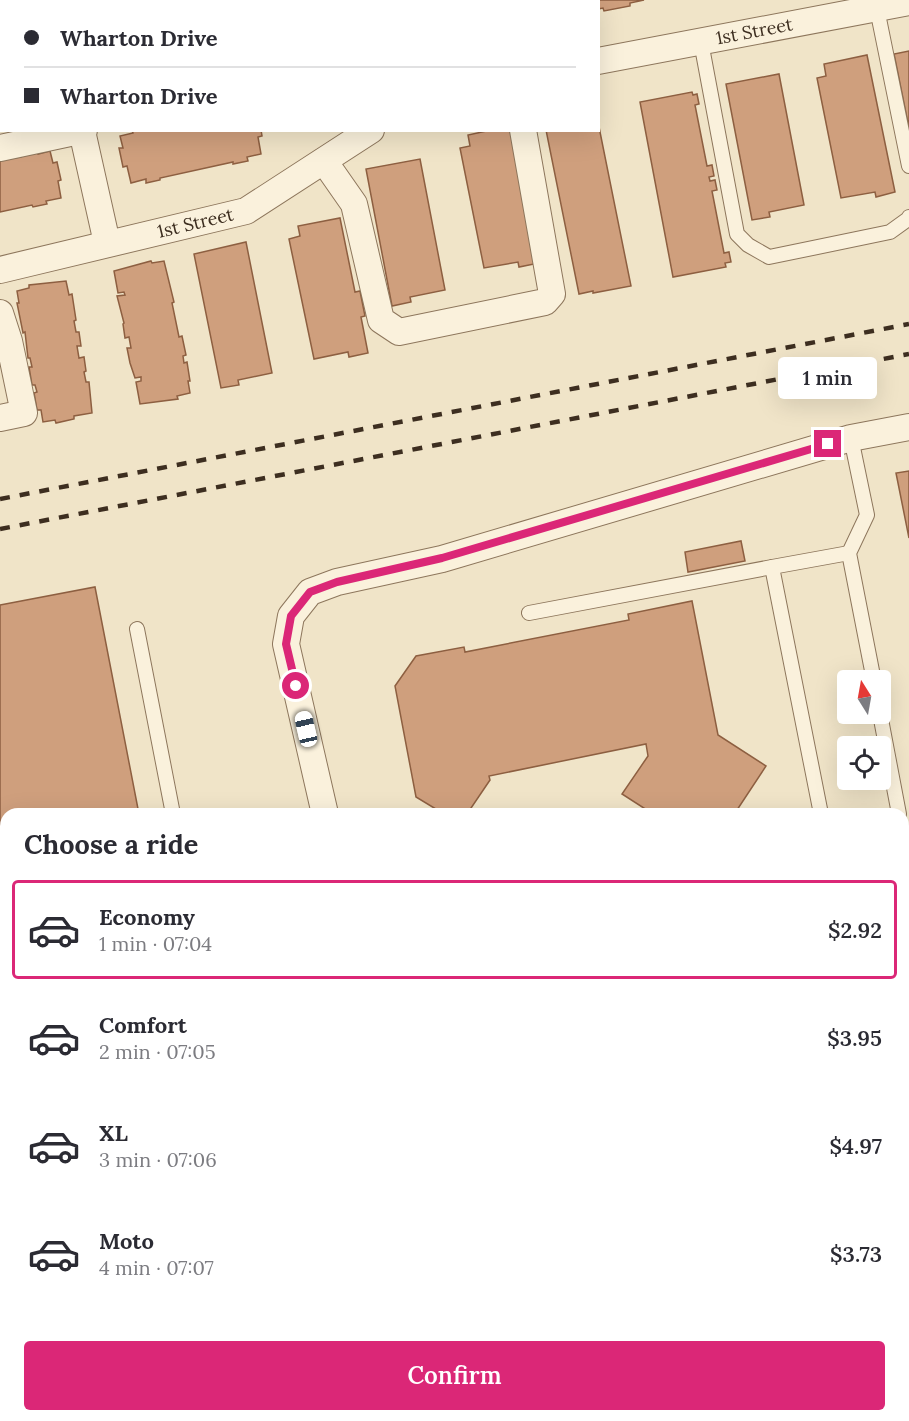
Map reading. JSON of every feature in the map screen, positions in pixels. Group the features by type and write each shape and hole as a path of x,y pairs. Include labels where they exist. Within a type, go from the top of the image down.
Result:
{"street":[{"name":"1st Street","path":"600,61 701,42 876,4 909,2"},
{"path":"0,148 78,132"},
{"path":"83,132 107,243"},
{"name":"1st Street","path":"0,270 246,211 368,132"},
{"path":"324,161 354,204 381,320 399,333 545,302 552,294 523,132"},
{"path":"0,313 9,341 24,413 0,418"},
{"path":"324,808 286,644 291,616 310,592 337,582 442,558 851,438 909,427"}],"lane":[{"path":"876,4 909,166"},
{"path":"701,42 737,234 748,245 769,257 890,232 909,217"},
{"path":"851,438 867,515 849,553 872,670"},
{"path":"529,613 849,553"},
{"path":"772,567 820,808"},
{"path":"137,629 172,808"},
{"path":"882,724 898,808"}],"building":[{"path":"600,0 644,0 630,3 630,6 604,11 603,8 600,9"},
{"path":"909,51 909,128 894,54"},
{"path":"867,55 895,192 876,197 875,192 841,198 817,78 826,76 824,64"},
{"path":"779,74 804,205 769,212 770,217 752,220 726,84"},
{"path":"692,92 693,95 697,94 699,104 695,105 707,166 712,165 714,176 709,177 710,181 715,180 717,190 712,191 724,253 729,252 731,262 725,263 726,267 673,277 640,102"},
{"path":"261,132 262,136 258,137 261,154 247,157 248,161 233,164 233,162 146,183 146,179 131,183 127,166 123,167 119,148 123,148 120,136 133,133"},
{"path":"482,132 513,132 539,263 519,267 518,262 484,268 460,148 470,146 468,135"},
{"path":"546,132 600,132 631,286 579,294"},
{"path":"37,151 38,154 50,151 53,163 57,162 61,180 58,181 61,198 46,201 47,204 0,212 0,160 21,157 20,154"},
{"path":"420,159 445,290 410,297 411,302 392,306 366,169"},
{"path":"340,218 355,292 360,291 365,316 361,317 368,353 349,357 348,352 314,359 289,239 300,236 298,226"},
{"path":"246,242 272,373 238,380 239,385 221,388 194,254"},
{"path":"151,261 152,263 164,261 174,302 172,303 179,337 182,336 186,355 183,356 184,363 187,362 190,393 177,396 178,399 140,404 136,382 141,381 141,377 135,378 130,363 127,348 131,348 129,337 125,338 124,323 117,296 125,295 124,292 118,293 114,271"},
{"path":"66,281 69,295 72,294 76,320 74,321 76,332 79,332 81,346 77,346 79,358 84,357 86,371 84,372 86,382 89,382 92,413 74,416 74,419 56,423 55,420 43,422 41,410 37,410 35,385 32,385 29,367 32,367 30,358 28,358 25,332 23,333 17,303 19,303 17,291 29,288 29,285"},
{"path":"909,471 909,538 896,473"},
{"path":"741,541 745,561 688,572 685,552"},
{"path":"95,587 138,808 0,808 0,605"},
{"path":"692,601 718,735 766,766 738,808 644,808 622,794 648,756 646,744 489,776 490,780 471,808 434,808 416,797 395,686 416,656 464,647 465,652 629,620 628,614"}],"railway":[{"path":"0,499 909,324"},
{"path":"0,529 909,354"}],"route":[{"path":"296,686 286,644 291,616 310,592 337,582 442,558 828,444"}]}
